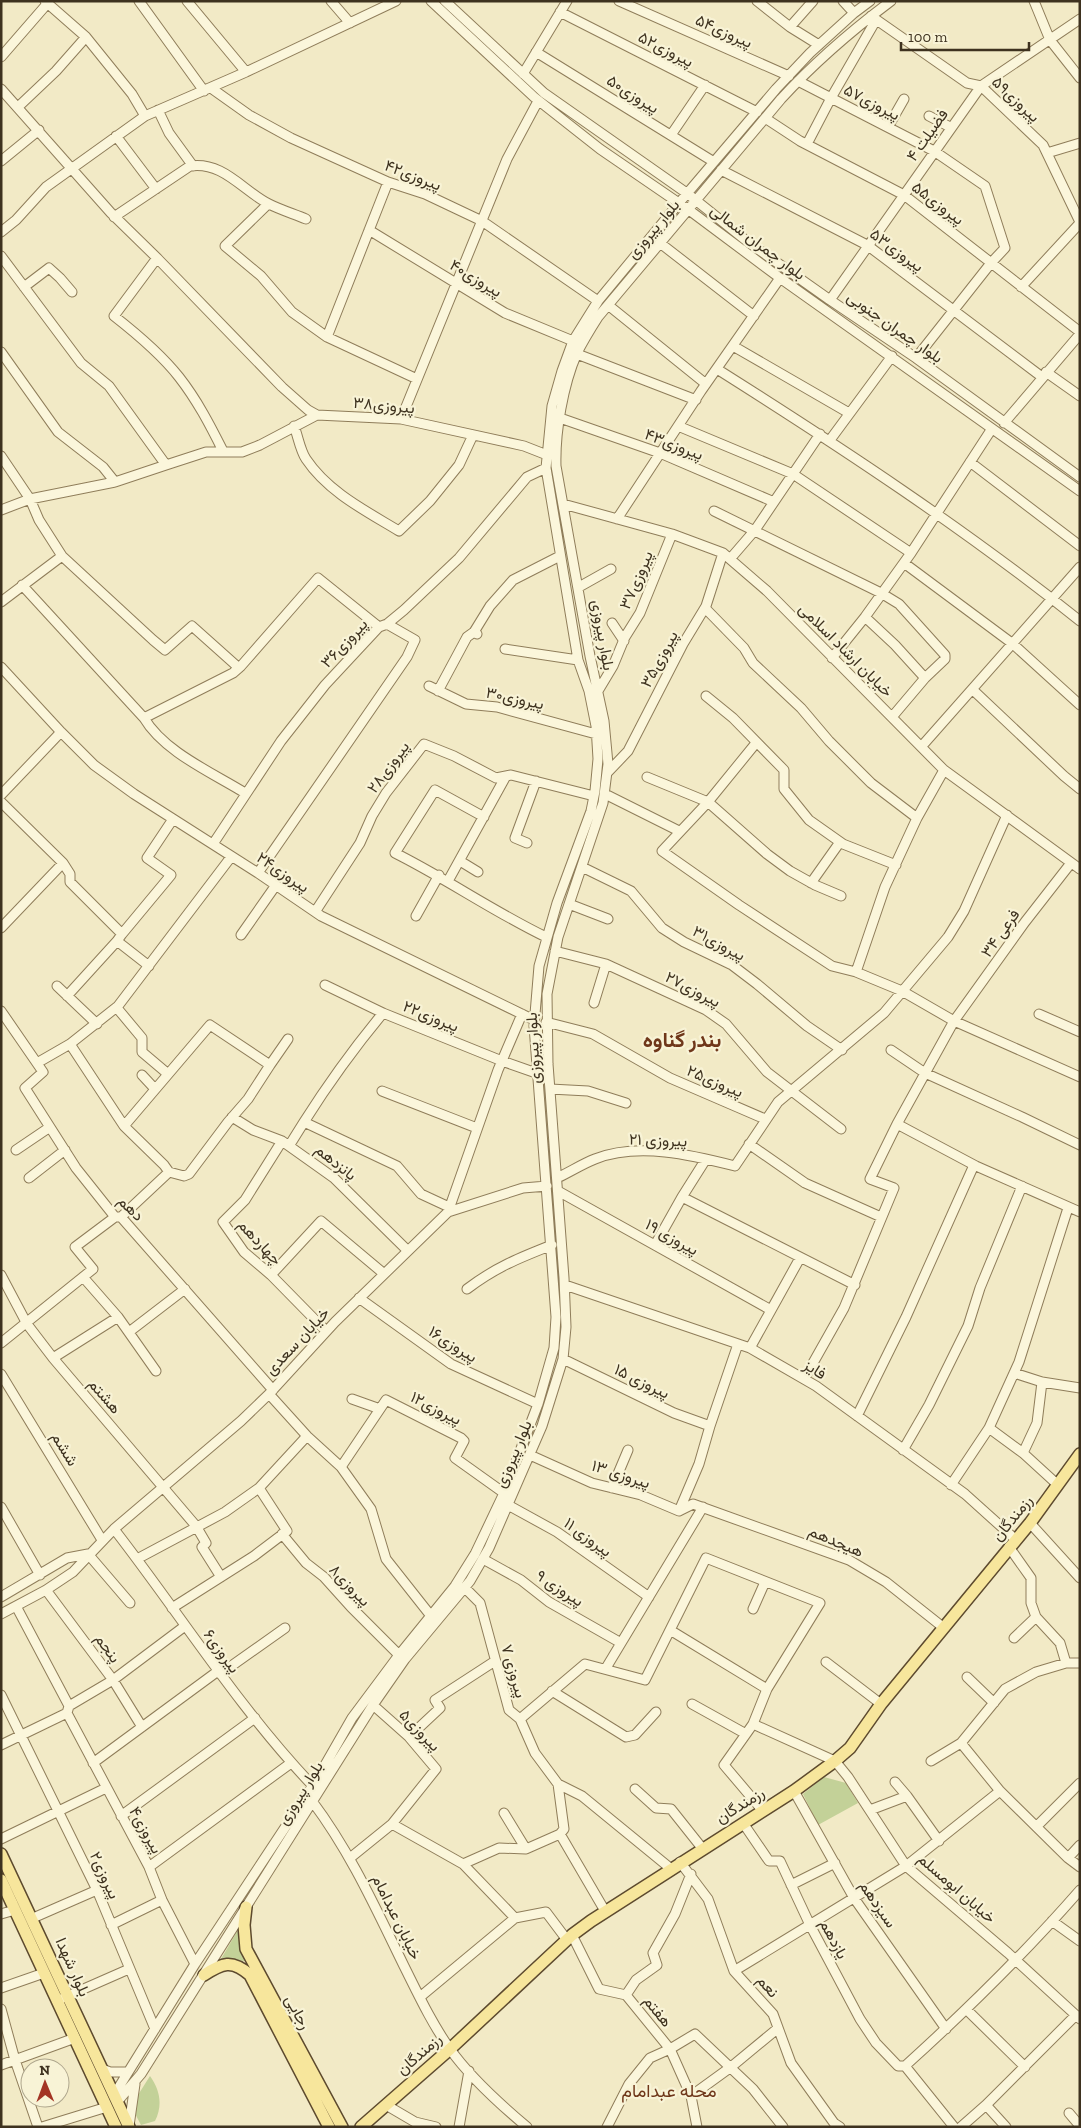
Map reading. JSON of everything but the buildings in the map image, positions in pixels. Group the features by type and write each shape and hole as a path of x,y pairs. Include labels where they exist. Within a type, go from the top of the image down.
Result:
{"main road":[{"name":"رزمندگان","path":"360,2127 450,2050 570,1938 605,1911 675,1865 794,1791 836,1761 850,1748 882,1704 1058,1485 1076,1468 1080,1454"},
{"name":"بلوار شهدا","path":"1,1854 33,1918 63,1998 75,2038 113,2101"},
{"name":"بلوار شهدا","path":"1,1880 44,1972 63,1998 102,2069 113,2101"},
{"name":"رجایی","path":"246,1907 244,1925 246,1949 271,2007 307,2075 329,2127"},
{"name":"رجایی","path":"204,1975 222,1965 239,1967 250,1975 271,2007"},
{"name":"رجایی","path":"307,2075 342,2127"},
{"path":"113,2101 129,2126"},
{"path":"113,2101 116,2127"}],"street":[{"name":"پیروزی۴۲","path":"139,1 208,90 291,138 388,182 425,194 482,220 598,301"},
{"path":"187,1 246,72"},
{"path":"331,1 350,23"},
{"path":"1,232 16,220 46,186 145,116 208,90 396,1"},
{"name":"بلوار چمران شمالی","path":"430,1 538,101 600,150 689,210 780,278 892,356 991,430 1080,491"},
{"name":"بلوار چمران شمالی","path":"445,1 544,93 696,201"},
{"path":"523,74 567,1"},
{"name":"پیروزی۵۴","path":"620,1 789,76"},
{"path":"757,1 790,27 819,45"},
{"path":"790,27 813,1"},
{"path":"842,1 854,14"},
{"name":"بلوار پیروزی","path":"113,2101 135,2083 373,1705 405,1659 465,1588 483,1558 542,1426 563,1359 566,1327 562,1225 546,1022 547,994 555,951 598,820 605,794 608,772 604,721 590,656 557,474 556,450 560,418 558,403 576,354 608,305 721,170 789,76 819,45 870,1"},
{"name":"بلوار پیروزی","path":"113,2101 128,2072 195,1964 312,1785 352,1718 399,1655 456,1586 504,1492 538,1404 554,1348 556,1316 552,1245 534,1020 539,966 546,937 591,811 598,759 589,691 578,660 546,468 562,371 573,341 598,301 714,162 838,42 874,18 891,1"},
{"path":"1034,1 1050,40 1080,78"},
{"path":"1,57 46,2 86,37 132,94 145,116"},
{"name":"پیروزی۵۲","path":"560,12 761,115"},
{"path":"807,144 874,18"},
{"name":"پیروزی۵۹","path":"874,18 966,83 981,86 1043,145 1080,223"},
{"name":"فضیلت ۴","path":"830,300 950,127 981,86 1080,19"},
{"path":"18,107 56,71 86,37"},
{"name":"پیروزی۵۰","path":"536,52 714,162"},
{"name":"پیروزی۵۷","path":"798,81 934,151 985,186 1005,248 991,263"},
{"path":"671,136 705,85"},
{"path":"1,89 114,217 157,258 282,387 308,410 317,415"},
{"path":"888,127 904,99"},
{"path":"401,418 518,136 538,101"},
{"path":"158,110 168,133 193,166"},
{"name":"پیروزی۵۵","path":"761,115 807,144 904,195 1080,333"},
{"path":"929,116 950,127"},
{"path":"1,161 38,130"},
{"path":"116,136 156,189"},
{"path":"1047,153 1080,143"},
{"path":"114,217 193,166 200,164 222,171 268,204 306,219"},
{"name":"پیروزی۵۳","path":"721,170 867,245 953,310 1044,374 1080,396"},
{"path":"327,336 388,182"},
{"path":"707,186 706,202 714,215"},
{"name":"بلوار چمران جنوبی","path":"696,201 830,300 916,358 1080,476"},
{"path":"268,204 226,246 260,276 292,312 327,336 417,379"},
{"path":"1021,287 1080,223"},
{"name":"پیروزی۴۰","path":"369,230 505,313 573,341"},
{"path":"660,243 754,316"},
{"path":"1,256 81,363 109,386 166,465"},
{"path":"157,258 114,316 137,335 179,377 207,418 223,451"},
{"path":"916,358 991,263"},
{"path":"24,287 49,268 72,292"},
{"path":"618,519 706,384 780,278"},
{"path":"608,305 706,384"},
{"path":"1004,423 1080,333"},
{"path":"733,346 849,413"},
{"path":"1,352 58,432 102,467 115,482"},
{"path":"576,354 696,400"},
{"path":"830,440 892,356"},
{"path":"717,369 830,440 936,513 1080,621"},
{"name":"پیروزی۳۸","path":"1,510 30,499 115,482 206,452 242,452 260,445 317,415 401,418 524,446 547,455"},
{"name":"پیروزی۴۳","path":"560,418 660,454 774,502"},
{"path":"294,426 306,458 318,473 350,502 399,531 430,501 459,465 474,435"},
{"path":"678,426 793,474 911,553"},
{"path":"832,658 865,617 911,553 991,430"},
{"path":"727,556 755,530 820,434"},
{"path":"1,456 30,499 39,520 62,556 165,650 192,626 239,668"},
{"path":"970,462 1080,546"},
{"name":"پیروزی۳۶","path":"213,844 281,741 325,685 383,625 432,586 459,558 527,477 546,468"},
{"name":"خیابان ارشاد اسلامی","path":"563,504 672,534 727,556 767,591 944,770 1080,869"},
{"path":"714,511 881,593 899,604 945,655 945,659 925,678 892,717"},
{"name":"پیروزی۳۷","path":"598,691 640,613 672,534"},
{"path":"3,596 22,585 62,556"},
{"path":"438,691 467,637 475,633 490,606 513,580 560,556"},
{"name":"پیروزی۳۵","path":"608,772 628,751 683,644 705,608 727,556"},
{"path":"904,563 1013,644 1080,705"},
{"path":"921,747 1080,568"},
{"path":"579,587 611,569"},
{"path":"144,718 233,673 318,578 383,625 415,640 407,658 258,873"},
{"path":"22,585 144,718 150,727 174,749 245,793"},
{"path":"705,608 744,648 754,663 801,708 829,741 871,783 916,818"},
{"path":"865,617 895,645 925,678"},
{"path":"612,623 624,641"},
{"path":"506,648 578,660"},
{"name":"پیروزی۲۴","path":"1,667 94,765 121,785 315,912 534,1020"},
{"name":"پیروزی۳۰","path":"429,686 466,704 497,707 596,734"},
{"path":"973,690 1080,789"},
{"path":"706,696 733,718 784,770 784,789 809,820 840,842 896,865"},
{"path":"1,795 61,732"},
{"path":"756,743 708,802 662,851 739,905 832,966 856,972 902,991 954,1022 1080,1076"},
{"name":"پیروزی۲۸","path":"315,912 360,843 372,816 424,744 454,756 496,778 511,775 594,796"},
{"path":"856,972 885,887 916,818 944,770"},
{"path":"448,881 506,776"},
{"path":"647,777 708,802 767,854 811,883 841,896"},
{"path":"527,843 516,838 536,781"},
{"path":"484,817 435,790 395,853 439,875 514,922 546,937"},
{"path":"605,794 679,831"},
{"path":"1,802 63,863 70,874 70,882 120,938 149,966"},
{"path":"804,1379 855,1285 881,1217 805,1183 749,1144 778,1102 884,1014 948,936 964,911 1007,815"},
{"path":"67,996 120,938 171,875 147,858 173,819"},
{"path":"811,883 840,842"},
{"path":"1,1011 36,1063 70,1044 117,1008 231,857"},
{"path":"460,861 478,872"},
{"path":"1,928 63,863"},
{"name":"فرعی ۳۴","path":"881,1217 894,1188 870,1179 896,1124 954,1022 1025,922 1071,863"},
{"name":"پیروزی۳۱","path":"582,867 631,891 662,928 684,942 732,965 758,984 807,1026 842,1050"},
{"path":"416,916 439,875"},
{"path":"241,935 276,885"},
{"path":"569,904 608,919"},
{"name":"پیروزی۲۷","path":"555,951 606,964 706,1010 726,1024 767,1072 842,1129"},
{"path":"594,1003 606,964"},
{"path":"57,986 96,1024"},
{"path":"325,986 383,1013"},
{"path":"117,1008 142,1038 142,1052 168,1074"},
{"name":"پیروزی۲۲","path":"285,1144 304,1122 327,1085 383,1013 538,1074"},
{"path":"304,1122 398,1166 421,1194 448,1209 502,1061 522,1014"},
{"path":"1038,1014 1080,1032"},
{"name":"پیروزی۲۵","path":"546,1022 594,1034 670,1078 765,1119"},
{"path":"1,1029 10,1023"},
{"path":"124,1126 210,1025 270,1065"},
{"path":"70,1044 124,1126 164,1164 169,1172 184,1176 189,1174 248,1099 288,1039"},
{"path":"891,1050 925,1074 1080,1145"},
{"name":"دهم","path":"36,1063 43,1072 25,1088 76,1168 118,1217 185,1289 307,1436 341,1466 371,1509 386,1560 431,1616"},
{"path":"142,1075 155,1089"},
{"path":"550,1089 588,1092 626,1103"},
{"path":"382,1091 477,1128"},
{"name":"پانزدهم","path":"232,1117 253,1130 285,1144 334,1178 407,1250"},
{"path":"896,1124 974,1164 1080,1212"},
{"path":"16,1150 50,1127"},
{"name":"چهاردهم","path":"285,1144 245,1200 223,1222 244,1252 326,1331"},
{"name":"پیروزی ۲۱","path":"557,1178 597,1158 632,1151 680,1152 735,1166 749,1144"},
{"path":"29,1178 65,1150"},
{"path":"655,1245 706,1159"},
{"path":"857,1416 906,1317 974,1164"},
{"path":"1,1343 93,1269 75,1247 118,1217 169,1172"},
{"name":"خیابان سعدی","path":"1,1614 46,1590 73,1572 88,1554 114,1529 241,1421 271,1392 326,1331 448,1209 523,1188 546,1186"},
{"path":"903,1450 929,1405 968,1326 990,1264 1022,1186"},
{"name":"پیروزی ۱۹","path":"558,1191 771,1310"},
{"path":"682,1197 855,1285"},
{"path":"951,1485 989,1428 1014,1373 1068,1208"},
{"path":"270,1275 321,1221 383,1273"},
{"path":"550,1225 562,1225"},
{"path":"467,1289 506,1263 552,1245"},
{"path":"750,1348 800,1258"},
{"name":"هشتم","path":"1,1275 27,1324 53,1358 163,1486"},
{"path":"83,1277 118,1316 156,1371"},
{"name":"فایز","path":"565,1285 750,1348 804,1379 857,1416 951,1485 1012,1543 1031,1578 1031,1603 1036,1617"},
{"path":"129,1332 185,1289"},
{"name":"پیروزی۱۶","path":"359,1298 452,1364 538,1404"},
{"path":"53,1358 118,1316"},
{"path":"678,1511 700,1464 710,1426 738,1344"},
{"name":"پیروزی ۱۵","path":"563,1359 674,1413 710,1426"},
{"path":"1014,1373 1042,1382 1080,1388"},
{"name":"ششم","path":"1,1374 102,1540"},
{"path":"1024,1453 1037,1423 1042,1382"},
{"name":"پیروزی۱۲","path":"352,1399 380,1409 386,1400 461,1438 464,1441 455,1458 504,1492"},
{"path":"341,1466 380,1409"},
{"path":"989,1428 1024,1453 1058,1485"},
{"path":"137,1559 225,1512 259,1488 307,1436"},
{"path":"612,1488 628,1450"},
{"name":"پیروزی ۱۳","path":"530,1455 592,1483 641,1496 678,1511"},
{"path":"163,1486 196,1526 206,1543 202,1547 221,1577"},
{"path":"172,1608 254,1556 287,1531 259,1488"},
{"path":"606,1668 703,1507 693,1504 678,1511"},
{"name":"پیروزی ۱۱","path":"508,1505 557,1532 649,1597"},
{"path":"1,1507 40,1575"},
{"name":"هیجدهم","path":"703,1507 849,1560 886,1582 944,1628"},
{"path":"1030,1522 1080,1578"},
{"name":"پیروزی۶","path":"114,1529 219,1672 291,1763 312,1785"},
{"name":"پیروزی۸","path":"282,1534 306,1563 324,1577 399,1655"},
{"path":"1,1598 67,1558 88,1554 130,1603"},
{"name":"پیروزی ۹","path":"483,1558 521,1580 549,1602 621,1642"},
{"path":"520,1719 585,1664 606,1668 644,1680 706,1558 820,1603 767,1689 753,1724 724,1765 763,1811"},
{"path":"753,1608 765,1582"},
{"name":"پیروزی ۷","path":"465,1588 480,1603 509,1710 520,1719 535,1753 558,1784"},
{"name":"پنجم","path":"46,1590 112,1680 142,1727"},
{"name":"پیروزی۴","path":"16,1606 93,1763 149,1868 162,1900 195,1964"},
{"path":"1014,1638 1036,1617 1060,1644 1066,1663"},
{"path":"1,1745 68,1710 185,1626"},
{"path":"93,1763 219,1672 285,1628"},
{"path":"670,1630 767,1689"},
{"path":"409,1737 440,1708 435,1700 495,1661"},
{"path":"826,1662 882,1704"},
{"path":"931,1761 961,1743 1006,1689 1036,1672 1066,1663 1080,1663"},
{"path":"967,1678 994,1703"},
{"path":"552,1691 626,1737 635,1736 656,1712"},
{"name":"پیروزی۲","path":"1,1695 97,1890 155,2029"},
{"path":"692,1704 746,1734"},
{"name":"پیروزی۵","path":"373,1705 409,1737 436,1769 392,1824"},
{"path":"121,1816 255,1718"},
{"path":"352,1718 361,1724"},
{"path":"753,1724 836,1761"},
{"path":"961,1743 1000,1791 1068,1858 1080,1866"},
{"name":"خیابان ابومسلم","path":"836,1761 906,1866 1078,2017"},
{"path":"149,1868 291,1763"},
{"path":"895,1782 939,1841"},
{"path":"1037,1826 1080,1783"},
{"path":"462,1864 499,1848 526,1849 560,1834 564,1829 558,1784"},
{"path":"558,1784 582,1796 675,1865"},
{"path":"1,1839 106,1788"},
{"path":"635,1789 656,1808 671,1809 702,1848"},
{"name":"سیزدهم","path":"794,1791 854,1898 946,2029"},
{"path":"734,1971 906,1866 1000,1791"},
{"path":"870,1810 907,1796"},
{"name":"خیابان عبدامام","path":"312,1801 337,1835 350,1858 420,1997 450,2050 508,2111 527,2127"},
{"path":"504,1813 526,1849"},
{"name":"یازدهم","path":"744,1823 769,1861 780,1861 810,1925 876,2043 898,2066 905,2066 954,2127"},
{"path":"350,1858 392,1824 462,1864 515,1918 420,1997"},
{"path":"560,1834 605,1911"},
{"path":"1068,1858 1080,1845"},
{"path":"791,1885 834,1863"},
{"name":"نعم","path":"675,1865 691,1874 708,1899 734,1971 773,2014 791,2063 834,2123 840,2127"},
{"path":"626,1995 636,1980 657,1965 653,1953 675,1914 691,1874"},
{"path":"33,1918 97,1890"},
{"path":"905,2066 967,2010 1016,1961 1080,1890"},
{"path":"111,1925 162,1900"},
{"path":"1,1914 15,1910"},
{"name":"هفتم","path":"515,1918 546,1912 570,1938 600,1989 626,1995 670,2049 691,2096 697,2127"},
{"path":"1052,1921 1080,1941"},
{"path":"63,1998 129,1969"},
{"path":"1,1988 44,1972"},
{"path":"177,1994 188,2000"},
{"path":"1,2009 15,2060 38,2127"},
{"path":"967,2010 1025,2067"},
{"path":"961,2127 1078,2017"},
{"path":"691,2096 778,2029"},
{"path":"607,2127 630,2084 650,2058 695,2034 753,2089 784,2127"},
{"path":"1,2065 75,2038"},
{"path":"102,2069 110,2072 128,2072"},
{"path":"459,2127 469,2071"},
{"path":"129,2126 135,2083"},
{"path":"42,2127 113,2101"},
{"path":"386,2105 415,2122 436,2127"},
{"path":"986,2105 1006,2127"},
{"path":"1070,2113 1080,2126"}],"green space":[{"path":"824,1777 846,1783 858,1803 818,1825 803,1794"},
{"path":"238,1930 245,1961 221,1959"},
{"path":"150,2076 158,2092 159,2109 155,2121 141,2125 131,2106"}],"district":[{"name":"بندر گناوه","path":"682,1039"},
{"name":"محله عبدامام","path":"669,2091"}]}
